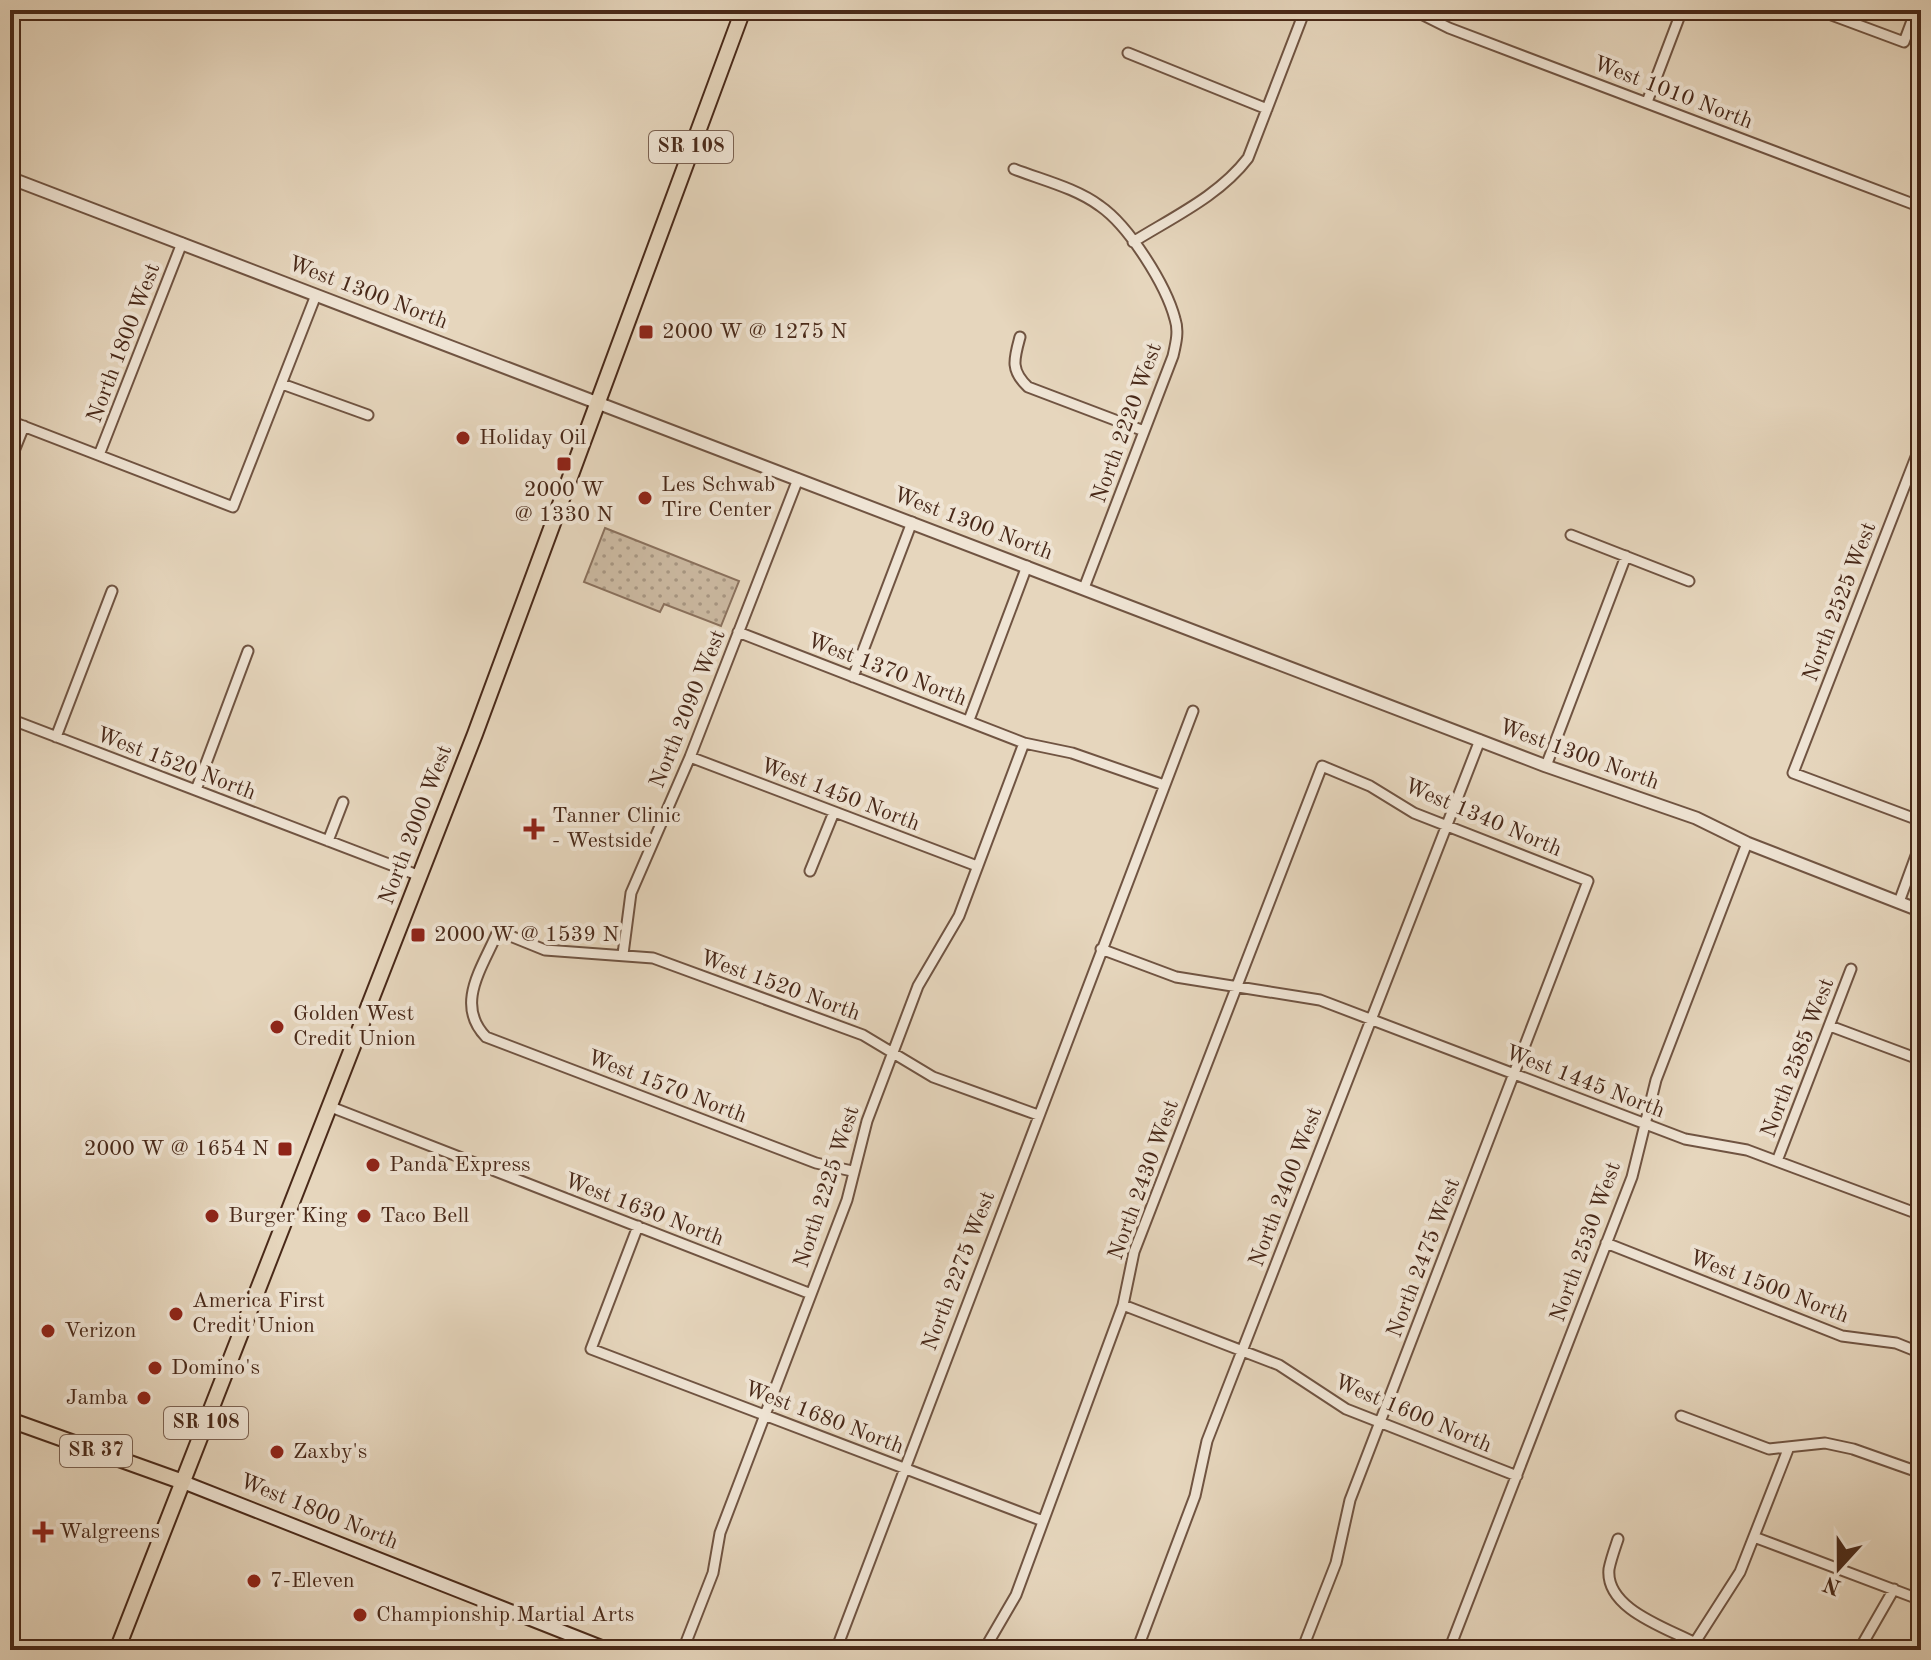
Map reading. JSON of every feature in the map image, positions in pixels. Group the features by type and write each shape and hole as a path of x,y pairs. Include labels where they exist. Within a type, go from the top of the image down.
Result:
{"main road":[{"name":"North 2000 West","path":"117,1650 420,876 743,10"},
{"name":"West 1800 North","path":"10,1420 183,1482 609,1650"}],"street":[{"path":"1133,242 1235,176 1248,158 1305,10"},
{"name":"West 1010 North","path":"1413,10 1449,28 1921,207"},
{"path":"1647,102 1682,10"},
{"path":"1818,10 1904,42 1916,10"},
{"path":"1128,53 1267,109"},
{"name":"North 2220 West","path":"1014,169 1097,203 1126,229 1169,303 1177,330 1173,356 1084,588"},
{"name":"West 1300 North","path":"10,178 1546,766 1696,818 1747,843 1921,911"},
{"name":"North 1800 West","path":"99,455 182,243"},
{"path":"10,421 233,507 316,295"},
{"path":"1020,337 1013,363 1016,376 1028,387 1144,431"},
{"path":"282,384 368,415"},
{"path":"10,461 24,426"},
{"name":"North 2525 West","path":"1921,444 1793,773 1921,821"},
{"name":"North 2090 West","path":"623,954 631,893 690,757 798,479"},
{"path":"853,677 912,522"},
{"path":"1571,535 1689,581"},
{"path":"1546,766 1626,556"},
{"path":"969,720 1027,566"},
{"path":"56,737 112,591"},
{"name":"West 1370 North","path":"738,632 1024,743 1072,753 1164,785"},
{"path":"196,790 248,651"},
{"name":"North 2275 West","path":"836,1650 903,1467 1193,711"},
{"name":"West 1520 North","path":"10,719 420,876"},
{"name":"North 2400 West","path":"1137,1650 1195,1496 1207,1441 1480,740"},
{"name":"North 2225 West","path":"683,1650 713,1573 720,1533 847,1200 852,1171 893,1052 918,986 959,916 1024,743"},
{"name":"West 1450 North","path":"690,757 977,866"},
{"name":"West 1340 North","path":"1322,766 1370,786 1414,813 1588,881"},
{"name":"North 2430 West","path":"984,1650 1016,1595 1123,1305 1134,1252 1322,766"},
{"path":"328,841 343,802"},
{"path":"810,871 834,812"},
{"path":"1899,902 1921,842"},
{"name":"North 2530 West","path":"1449,1650 1632,1177 1656,1080 1747,843"},
{"name":"North 2475 West","path":"1302,1650 1336,1563 1350,1500 1588,881"},
{"name":"West 1520 North","path":"474,1025 469,1010 472,992 498,931 545,950 623,954 668,963 863,1035 933,1077 1038,1115"},
{"path":"1101,949 1176,977 1236,988"},
{"name":"North 2585 West","path":"1777,1161 1851,969"},
{"name":"West 1445 North","path":"1236,988 1296,994 1371,1019 1685,1139 1747,1150 1921,1215"},
{"name":"West 1570 North","path":"474,1025 486,1037 816,1163 852,1171"},
{"path":"1830,1026 1921,1060"},
{"name":"West 1630 North","path":"331,1107 811,1294"},
{"name":"West 1680 North","path":"638,1226 591,1349 1043,1521"},
{"name":"West 1500 North","path":"1606,1243 1842,1336 1896,1343 1921,1353"},
{"name":"West 1600 North","path":"1123,1305 1279,1365 1322,1396 1517,1476"},
{"path":"1681,1416 1769,1449 1825,1443 1853,1449 1921,1473"},
{"path":"1618,1539 1609,1572 1616,1596 1634,1611 1693,1646 1740,1572 1789,1447"},
{"path":"1754,1537 1921,1600"},
{"path":"1859,1650 1894,1589"}],"shaded area":[{"path":"605,528 739,581 721,626 664,604 660,612 584,582"}],"place":[{"name":"2000 W @ 1275 N","path":"646,332"},
{"name":"Holiday Oil","path":"463,438"},
{"name":"2000 W @ 1330 N","path":"564,464"},
{"name":"Les Schwab Tire Center","path":"645,498"},
{"name":"Tanner Clinic - Westside","path":"534,829"},
{"name":"2000 W @ 1539 N","path":"418,935"},
{"name":"Golden West Credit Union","path":"277,1027"},
{"name":"2000 W @ 1654 N","path":"285,1149"},
{"name":"Panda Express","path":"373,1165"},
{"name":"Burger King","path":"212,1216"},
{"name":"Taco Bell","path":"364,1216"},
{"name":"America First Credit Union","path":"176,1314"},
{"name":"Verizon","path":"48,1331"},
{"name":"Domino's","path":"155,1368"},
{"name":"Jamba","path":"144,1398"},
{"name":"Zaxby's","path":"277,1452"},
{"name":"Walgreens","path":"43,1532"},
{"name":"7-Eleven","path":"254,1581"},
{"name":"Championship Martial Arts","path":"360,1615"}]}
